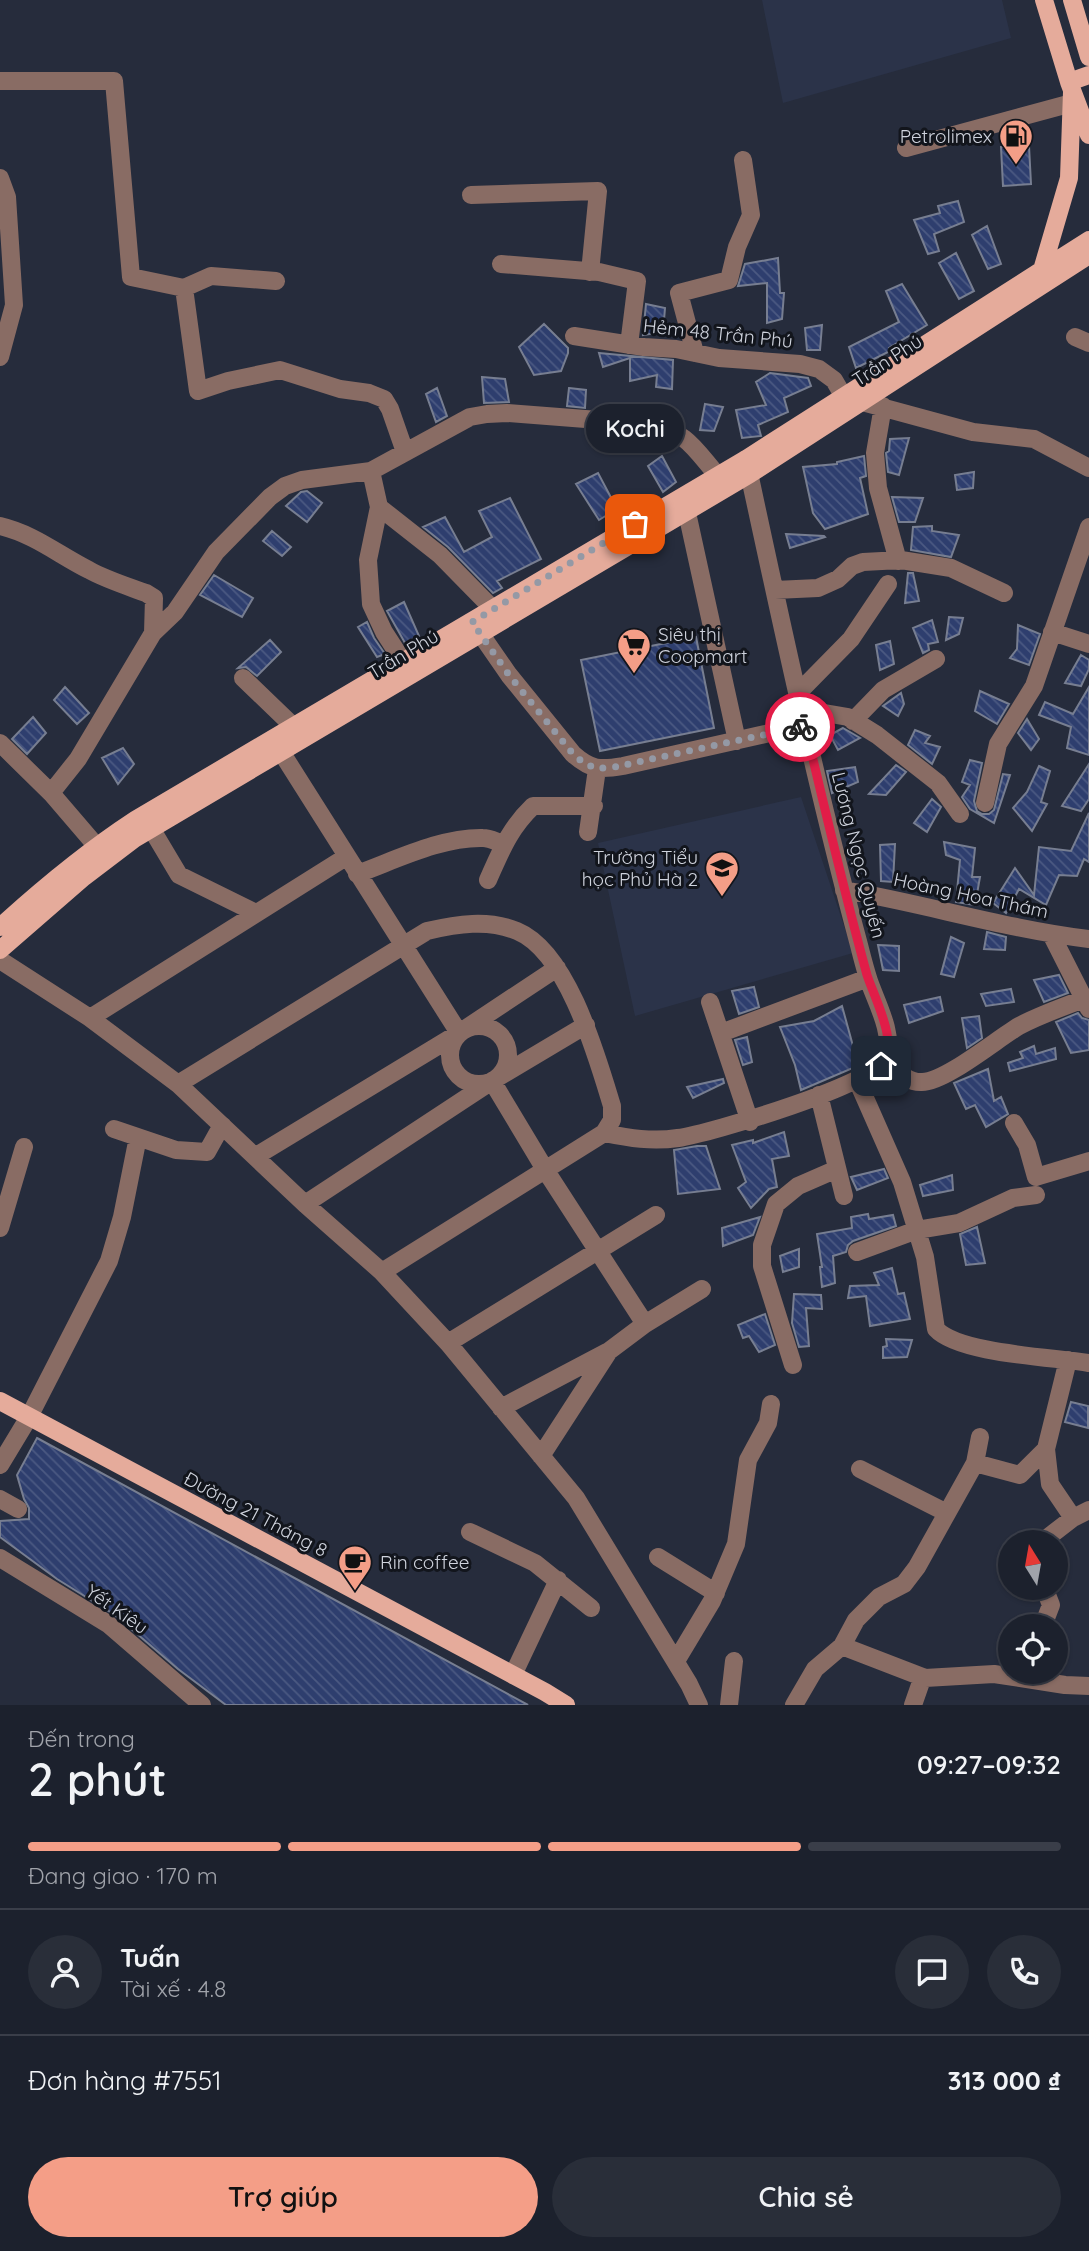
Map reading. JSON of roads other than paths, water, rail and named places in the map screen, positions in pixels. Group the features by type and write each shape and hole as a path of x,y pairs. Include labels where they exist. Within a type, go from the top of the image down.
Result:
{"main road":[{"path":"1044,0 1071,92 1089,135"},
{"path":"1072,0 1089,57"},
{"path":"1042,270 1069,178 1071,92 1089,75"},
{"name":"Trần Phú","path":"0,950 101,853 151,828 277,745 294,727 404,663 476,628 493,609 685,504 718,476 748,467 844,397 1089,240"},
{"name":"Trần Phú","path":"0,927 40,890 277,745 863,401 1089,255"},
{"name":"Đường 21 Tháng 8","path":"0,1401 566,1705"}],"street":[{"path":"0,81 114,81 131,277 184,288 211,276 276,281"},
{"path":"906,148 1071,92"},
{"path":"695,353 679,293 729,281 737,247 751,215 743,160"},
{"path":"0,178 7,197 14,305 0,357"},
{"path":"471,195 598,191 590,272"},
{"path":"501,264 590,272 636,281 629,345"},
{"path":"184,288 198,391 228,381 280,370 341,389 376,396 384,399 390,409 405,453"},
{"name":"Hẻm 48 Trần Phú","path":"574,336 719,358 800,363 819,369 834,380 844,397"},
{"path":"844,397 973,432 1034,439 1088,467"},
{"path":"883,406 875,453 878,488 898,561"},
{"path":"51,793 78,760 153,633 175,612 216,552 270,497 285,486 303,480 371,471 470,417 507,413 650,424 671,429 685,437 718,476"},
{"name":"Lương Ngọc Quyến","path":"748,467 844,890 868,978 885,1023 888,1044 886,1062"},
{"path":"371,471 379,507 368,560 371,604 384,632 404,663"},
{"path":"685,504 737,741"},
{"path":"379,507 440,555 493,609"},
{"path":"0,526 38,539 90,571 154,598 153,633"},
{"path":"985,803 998,744 1034,686 1089,527"},
{"path":"775,590 818,589 838,579 852,566 863,562 898,561 951,568 1004,593"},
{"path":"476,628 509,675 573,754 585,765 597,769 623,766 737,741 801,709 888,584"},
{"path":"1052,632 1089,644"},
{"path":"853,721 883,690 936,659"},
{"path":"243,678 294,727"},
{"path":"801,709 848,717 877,735 938,783 960,814"},
{"path":"0,743 51,793 101,853"},
{"path":"277,745 459,1033"},
{"path":"589,832 597,769"},
{"path":"488,880 503,844 517,822 533,806 593,806"},
{"path":"151,828 179,875 256,913"},
{"path":"357,874 436,846 462,840 485,837 503,844"},
{"path":"90,1018 346,857"},
{"name":"Hoàng Hoa Thám","path":"844,890 906,901 1051,934 1089,939"},
{"path":"178,1084 427,931 488,923 518,932 539,946 557,968 586,1026 612,1106 612,1120 604,1133 382,1272"},
{"path":"604,1133 642,1141 677,1139 750,1122 857,1080 886,1062 911,1081 925,1082 944,1074 1020,1026 1052,1010 1086,1004 1051,934"},
{"path":"0,960 90,1018 178,1084 305,1204 382,1272 448,1343 576,1498 676,1661 699,1705"},
{"path":"256,1156 459,1033 468,1028 477,1026 496,1032 503,1039 508,1058 505,1067 492,1081 474,1084 457,1075 452,1068 450,1049 459,1033 557,968"},
{"path":"720,1033 868,978"},
{"path":"710,1002 750,1122"},
{"path":"305,1204 492,1081 586,1026"},
{"path":"857,1080 902,1182 918,1230 936,1329 942,1336 971,1347 1089,1363"},
{"path":"492,1081 546,1171 645,1324"},
{"path":"819,1095 844,1196"},
{"path":"1014,1123 1027,1145 1036,1177 1089,1161"},
{"path":"114,1129 176,1150 207,1152 222,1125"},
{"path":"0,1465 29,1418 109,1261 122,1217 138,1138"},
{"path":"0,1228 24,1147"},
{"path":"793,1365 762,1266 762,1245 776,1204 798,1186 837,1169"},
{"path":"857,1252 918,1230 959,1223 1013,1198 1036,1195"},
{"path":"448,1343 656,1215"},
{"path":"501,1408 609,1351 645,1324 702,1289"},
{"path":"541,1456 609,1351"},
{"path":"1058,1530 1081,1514 1050,1484 1046,1449 1068,1360"},
{"path":"676,1661 716,1593 736,1544 748,1460 768,1423 771,1404"},
{"path":"794,1705 815,1669 842,1646 856,1620 879,1597 904,1584 917,1567 975,1463 980,1437"},
{"path":"975,1463 1020,1475 1046,1449"},
{"path":"860,1469 947,1513"},
{"path":"0,1499 18,1509"},
{"path":"470,1532 535,1563 591,1608"},
{"path":"658,1557 716,1593"},
{"name":"Yết Kiêu","path":"0,1558 108,1624 202,1705"},
{"path":"513,1675 558,1580"},
{"path":"842,1646 925,1678 998,1674"},
{"path":"729,1705 734,1661"},
{"path":"913,1705 925,1678"},
{"path":"1068,1683 1089,1686"}],"place":[{"name":"Petrolimex","path":"1016,166"},
{"name":"Kochi","path":"635,524"},
{"name":"Siêu thị Coopmart","path":"634,675"},
{"name":"Trường Tiểu học Phủ Hà 2","path":"722,898"},
{"name":"Rin coffee","path":"355,1592"}]}
